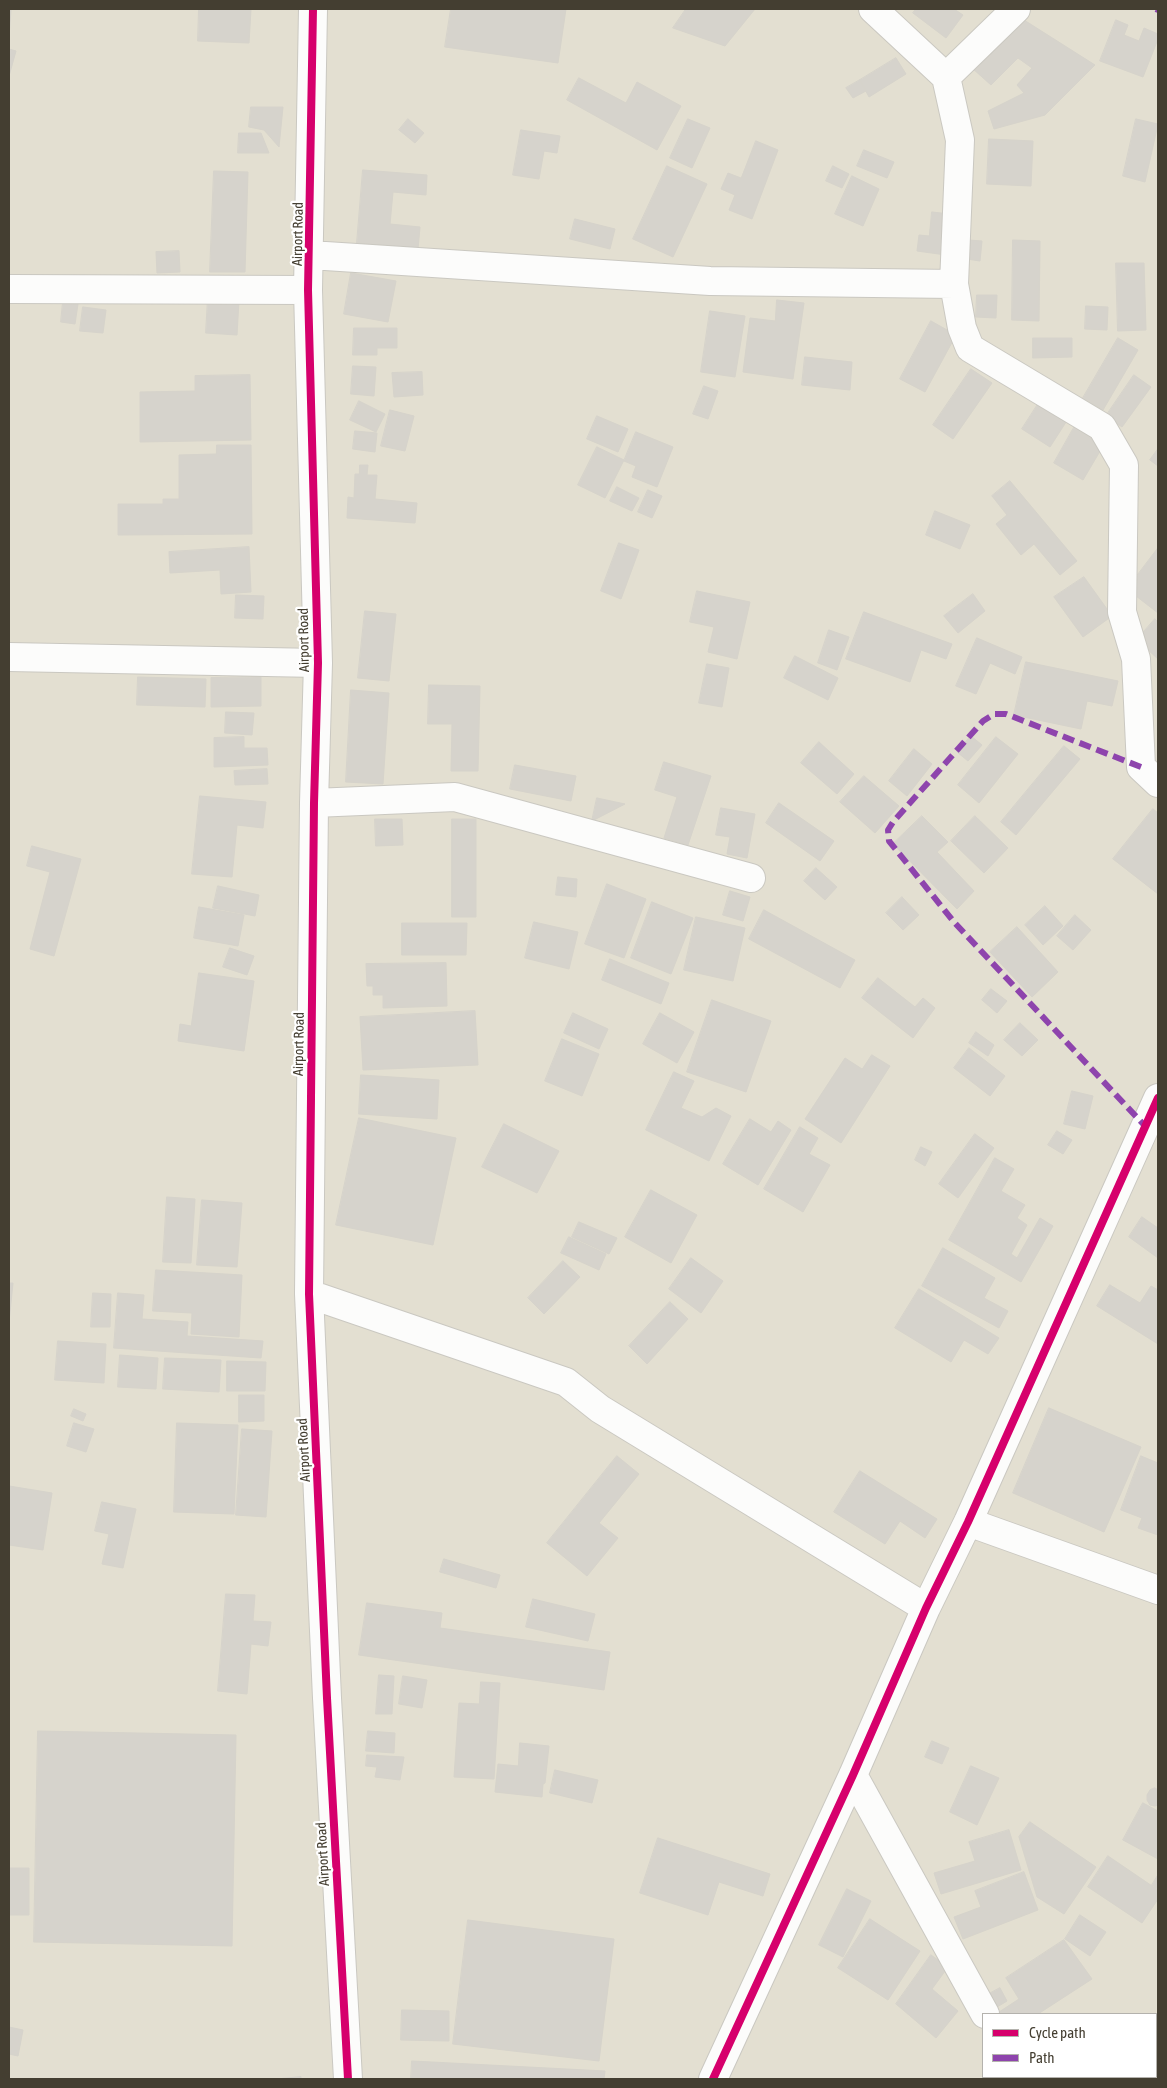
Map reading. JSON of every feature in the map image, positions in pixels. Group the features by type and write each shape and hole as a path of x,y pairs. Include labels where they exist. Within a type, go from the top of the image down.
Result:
{"street":[{"name":"Airport Road","path":"313,9 308,290 318,663 314,803 309,1294 327,1698 348,2079"},
{"path":"873,9 946,77 960,140 954,284 962,328 970,348 1102,427 1124,465 1122,612 1136,659 1141,767 1158,783"},
{"path":"946,77 1016,9"},
{"path":"310,255 710,281 954,284"},
{"path":"9,289 308,290"},
{"path":"9,656 318,663"},
{"path":"314,803 455,797 751,878"},
{"path":"713,2079 853,1775 926,1608 968,1522 1158,1098"},
{"path":"309,1294 566,1382 600,1409 926,1608"},
{"path":"968,1522 1158,1590"},
{"path":"853,1775 984,2013"}],"shaded area":[{"path":"9,9 1158,9 1158,2079 9,2079"}],"building":[{"path":"9,9 11,9 9,37"},
{"path":"199,9 251,9 249,43 198,41"},
{"path":"451,9 566,9 558,63 445,47"},
{"path":"686,9 755,9 725,46 673,28"},
{"path":"916,9 954,9 963,15 946,38 913,13"},
{"path":"1024,20 1095,65 1045,115 994,129 988,111 1024,93 1017,85 1032,68 1018,58 991,85 972,68"},
{"path":"1116,20 1128,25 1124,35 1139,41 1144,28 1158,34 1158,39 1143,77 1100,61"},
{"path":"9,49 16,51 9,76"},
{"path":"896,58 906,74 869,97 860,80"},
{"path":"579,78 626,103 637,82 681,106 657,150 567,100"},
{"path":"860,80 866,91 853,98 846,88"},
{"path":"251,107 283,107 279,147 264,130 249,127"},
{"path":"408,119 424,133 415,143 399,130"},
{"path":"688,119 710,128 692,168 670,158"},
{"path":"1136,119 1158,124 1145,182 1123,176"},
{"path":"521,130 560,136 557,153 544,151 539,179 513,175"},
{"path":"239,133 261,133 269,153 238,153"},
{"path":"989,139 1033,141 1031,186 987,184"},
{"path":"756,141 778,150 752,219 729,210 735,195 721,189 728,173 741,178"},
{"path":"864,150 894,162 887,178 857,166"},
{"path":"667,166 707,184 673,257 633,239"},
{"path":"833,166 849,174 842,188 826,181"},
{"path":"363,170 427,175 426,195 393,192 390,224 420,227 418,249 357,243"},
{"path":"214,171 248,172 245,272 210,272"},
{"path":"852,176 879,189 863,226 835,214"},
{"path":"932,212 950,214 946,255 917,251 919,235 929,236"},
{"path":"575,219 615,229 610,249 570,239"},
{"path":"969,240 982,241 980,261 967,259"},
{"path":"1013,240 1040,241 1039,321 1012,320"},
{"path":"179,251 180,272 157,273 156,252"},
{"path":"1116,263 1144,263 1146,330 1118,331"},
{"path":"351,273 396,281 388,322 344,314"},
{"path":"977,295 997,295 996,318 976,317"},
{"path":"208,298 239,300 237,335 206,333"},
{"path":"777,300 804,303 793,379 743,372 750,318 775,321"},
{"path":"63,302 78,304 75,324 61,322"},
{"path":"1086,306 1108,307 1107,330 1085,329"},
{"path":"83,307 106,310 103,333 80,331"},
{"path":"710,311 745,316 735,377 701,372"},
{"path":"931,321 956,335 925,392 900,379"},
{"path":"354,328 397,328 397,348 377,348 377,355 353,355"},
{"path":"1033,338 1072,338 1072,357 1033,358"},
{"path":"1118,338 1138,350 1103,410 1083,398"},
{"path":"805,357 852,362 850,390 802,385"},
{"path":"353,366 376,367 374,396 351,394"},
{"path":"971,369 992,383 953,439 933,425"},
{"path":"422,372 423,395 394,397 392,373"},
{"path":"250,375 251,440 140,442 140,392 195,391 195,376"},
{"path":"1134,375 1151,387 1122,427 1106,416"},
{"path":"704,386 718,391 708,419 693,414"},
{"path":"359,401 385,414 376,432 350,420"},
{"path":"1040,401 1068,419 1050,447 1022,429"},
{"path":"390,410 414,416 405,451 381,446"},
{"path":"597,416 628,429 618,452 587,439"},
{"path":"1076,424 1106,441 1083,480 1054,463"},
{"path":"355,431 377,433 375,452 353,449"},
{"path":"636,432 673,447 657,487 632,477 636,466 624,461"},
{"path":"217,445 251,445 252,534 118,535 118,504 163,504 163,499 179,499 179,455 216,454"},
{"path":"597,447 624,460 605,498 578,485"},
{"path":"1158,449 1158,466 1150,460"},
{"path":"360,465 368,465 367,475 377,475 375,499 417,503 415,523 347,518 348,497 354,498 355,474 359,474"},
{"path":"1010,481 1077,561 1060,575 1034,544 1021,555 996,524 1007,515 992,496"},
{"path":"617,487 639,498 632,511 610,501"},
{"path":"648,490 662,496 652,518 638,512"},
{"path":"935,511 970,525 960,549 926,535"},
{"path":"619,543 639,550 621,599 601,591"},
{"path":"249,547 251,592 221,594 220,570 170,573 169,552"},
{"path":"1158,548 1158,613 1127,589"},
{"path":"1084,577 1112,616 1083,637 1054,597"},
{"path":"697,591 750,602 737,659 708,652 714,627 690,622"},
{"path":"973,594 985,611 958,633 944,616"},
{"path":"236,595 264,596 263,619 235,618"},
{"path":"365,611 396,614 389,681 358,678"},
{"path":"864,612 952,644 946,659 921,650 910,682 846,659"},
{"path":"1155,619 1158,622 1158,659 1147,649 1141,635"},
{"path":"829,630 849,637 837,670 818,663"},
{"path":"977,638 1022,657 1015,674 990,663 976,694 956,686"},
{"path":"795,656 838,678 828,700 784,678"},
{"path":"1026,662 1118,681 1112,706 1087,701 1081,729 1014,715"},
{"path":"707,664 729,668 722,707 699,703"},
{"path":"138,677 206,679 205,707 137,705"},
{"path":"261,677 261,706 211,707 211,678"},
{"path":"429,685 480,686 478,771 451,771 452,724 428,724"},
{"path":"351,690 389,693 383,784 346,782"},
{"path":"226,712 254,713 252,735 225,733"},
{"path":"971,736 982,745 968,761 957,752"},
{"path":"244,737 244,748 267,748 268,765 214,767 214,738"},
{"path":"996,737 1018,754 979,803 958,785"},
{"path":"819,742 854,774 837,794 801,763"},
{"path":"1064,746 1080,759 1016,835 1001,822"},
{"path":"914,749 932,764 907,796 889,781"},
{"path":"664,762 711,776 688,845 664,838 677,797 655,790"},
{"path":"515,765 576,776 571,801 510,789"},
{"path":"267,769 268,784 235,785 234,771"},
{"path":"864,776 899,806 875,833 840,802"},
{"path":"200,796 266,802 263,828 237,825 232,877 192,874"},
{"path":"597,798 625,804 592,821"},
{"path":"779,803 834,841 820,861 766,823"},
{"path":"721,808 755,814 747,858 727,854 730,837 716,835"},
{"path":"1153,809 1158,813 1158,894 1113,859"},
{"path":"922,816 948,842 937,852 974,891 957,909 893,844"},
{"path":"975,816 1008,848 984,873 951,841"},
{"path":"375,819 402,819 403,845 376,846"},
{"path":"452,819 476,819 476,917 452,917"},
{"path":"32,846 81,859 54,956 30,949 50,872 27,866"},
{"path":"816,868 837,887 825,900 804,881"},
{"path":"558,877 577,879 576,897 556,895"},
{"path":"607,884 646,899 624,958 585,944"},
{"path":"218,886 259,895 255,916 213,908"},
{"path":"730,891 750,897 743,921 723,915"},
{"path":"902,897 919,915 903,930 886,913"},
{"path":"652,902 693,918 671,974 631,958"},
{"path":"1045,906 1063,926 1043,945 1025,925"},
{"path":"199,907 244,915 238,946 194,938"},
{"path":"764,910 855,960 840,988 749,939"},
{"path":"1075,915 1091,930 1073,950 1057,936"},
{"path":"696,917 745,928 733,981 684,970"},
{"path":"534,922 578,932 569,969 525,958"},
{"path":"402,923 467,923 466,955 402,955"},
{"path":"1017,927 1058,972 1032,997 990,952"},
{"path":"230,948 254,956 247,975 223,967"},
{"path":"610,959 669,983 661,1004 602,980"},
{"path":"446,963 447,1006 383,1008 383,995 373,995 373,986 367,986 366,964"},
{"path":"199,973 254,981 244,1051 178,1041 180,1024 191,1026"},
{"path":"878,978 915,1007 923,998 935,1008 913,1038 862,998"},
{"path":"991,989 1007,1001 997,1013 982,1000"},
{"path":"712,1000 771,1021 746,1092 687,1072"},
{"path":"475,1011 478,1065 363,1070 360,1017"},
{"path":"573,1013 608,1029 599,1049 564,1033"},
{"path":"660,1013 694,1032 677,1063 643,1044"},
{"path":"1020,1023 1038,1040 1022,1056 1004,1040"},
{"path":"976,1032 994,1045 988,1056 969,1043"},
{"path":"562,1039 599,1054 582,1096 545,1081"},
{"path":"969,1048 1005,1076 990,1096 954,1068"},
{"path":"872,1055 890,1066 841,1143 805,1119 845,1058 862,1069"},
{"path":"674,1072 694,1081 681,1108 702,1117 716,1108 731,1116 709,1161 646,1130"},
{"path":"361,1075 439,1080 437,1119 359,1114"},
{"path":"1072,1091 1093,1096 1085,1129 1064,1124"},
{"path":"359,1118 456,1138 433,1245 336,1225"},
{"path":"750,1119 771,1132 778,1121 791,1130 758,1185 723,1164"},
{"path":"504,1124 559,1151 537,1193 482,1167"},
{"path":"800,1127 818,1138 809,1154 830,1165 803,1212 764,1189"},
{"path":"1057,1131 1072,1140 1063,1154 1048,1145"},
{"path":"975,1134 994,1148 958,1198 939,1184"},
{"path":"921,1147 932,1152 925,1166 915,1160"},
{"path":"995,1158 1014,1169 1001,1191 1025,1205 1017,1218 1027,1225 1011,1254 1017,1258 1040,1218 1053,1226 1021,1282 949,1240"},
{"path":"651,1190 697,1215 671,1263 625,1237"},
{"path":"167,1197 195,1199 191,1263 163,1262"},
{"path":"202,1200 242,1203 237,1267 197,1265"},
{"path":"1142,1217 1158,1228 1158,1258 1129,1237"},
{"path":"579,1222 617,1238 609,1254 572,1237"},
{"path":"569,1237 606,1254 599,1270 561,1253"},
{"path":"943,1248 995,1278 984,1298 1008,1311 999,1328 922,1286"},
{"path":"691,1258 723,1281 701,1313 669,1289"},
{"path":"563,1261 580,1277 544,1314 528,1298"},
{"path":"156,1270 242,1275 239,1337 191,1334 192,1313 153,1311"},
{"path":"9,1283 13,1283 9,1322"},
{"path":"1110,1285 1140,1303 1151,1286 1158,1290 1158,1344 1097,1306"},
{"path":"919,1289 999,1338 988,1354 964,1340 951,1362 895,1328"},
{"path":"93,1293 111,1294 110,1327 91,1327"},
{"path":"118,1293 144,1295 142,1319 188,1322 187,1336 263,1341 261,1358 114,1348"},
{"path":"670,1302 688,1319 647,1364 629,1346"},
{"path":"58,1341 106,1344 104,1383 55,1380"},
{"path":"120,1355 158,1358 156,1389 118,1387"},
{"path":"165,1358 221,1360 219,1392 163,1389"},
{"path":"227,1361 266,1362 265,1391 227,1391"},
{"path":"239,1395 264,1395 264,1421 239,1422"},
{"path":"1049,1408 1141,1447 1104,1532 1013,1493"},
{"path":"74,1409 86,1414 83,1421 71,1416"},
{"path":"74,1423 94,1429 86,1452 67,1446"},
{"path":"177,1423 238,1425 234,1514 174,1512"},
{"path":"242,1429 272,1431 266,1517 236,1515"},
{"path":"617,1456 639,1474 599,1523 618,1538 587,1576 547,1543"},
{"path":"1141,1456 1158,1463 1158,1535 1138,1528 1142,1518 1121,1510"},
{"path":"860,1471 937,1519 925,1538 900,1521 885,1544 834,1512"},
{"path":"9,1486 52,1493 43,1550 9,1545"},
{"path":"102,1502 136,1509 123,1568 102,1564 109,1534 95,1531"},
{"path":"444,1559 500,1575 496,1588 440,1572"},
{"path":"226,1594 255,1595 253,1621 271,1622 268,1646 251,1644 247,1694 218,1691"},
{"path":"533,1599 595,1614 588,1641 526,1627"},
{"path":"367,1603 442,1613 440,1628 610,1652 604,1690 359,1655"},
{"path":"379,1675 394,1676 392,1714 376,1714"},
{"path":"403,1676 427,1680 422,1708 399,1704"},
{"path":"481,1682 500,1683 494,1779 454,1777 459,1703 479,1704"},
{"path":"38,1731 236,1735 232,1946 34,1942"},
{"path":"368,1731 395,1733 394,1753 366,1751"},
{"path":"932,1741 949,1748 942,1764 925,1757"},
{"path":"520,1743 549,1746 542,1797 495,1792 498,1764 518,1766"},
{"path":"367,1755 404,1757 400,1780 375,1777 377,1767 366,1766"},
{"path":"971,1766 999,1778 977,1825 950,1812"},
{"path":"555,1770 598,1780 592,1803 550,1793"},
{"path":"1155,1788 1158,1790 1158,1805 1155,1806 1150,1805 1147,1795 1150,1790"},
{"path":"1143,1803 1158,1811 1158,1859 1123,1840"},
{"path":"1030,1822 1096,1867 1064,1914 1037,1897 1019,1837"},
{"path":"1009,1830 1021,1870 941,1894 934,1873 975,1861 969,1842"},
{"path":"658,1838 770,1874 763,1896 719,1882 708,1915 640,1893"},
{"path":"1108,1856 1158,1890 1158,1899 1142,1923 1088,1887"},
{"path":"9,1868 29,1868 29,1915 9,1915"},
{"path":"1024,1872 1038,1910 963,1939 954,1917 981,1907 975,1891"},
{"path":"1158,1875 1158,1889 1152,1885"},
{"path":"847,1889 871,1901 843,1957 819,1945"},
{"path":"1080,1915 1106,1932 1090,1956 1065,1939"},
{"path":"870,1919 920,1951 888,2000 838,1968"},
{"path":"468,1920 614,1939 599,2061 453,2044"},
{"path":"1064,1940 1092,1979 1040,2013 998,2013 1019,1999 1006,1978"},
{"path":"931,1955 948,1967 932,1989 958,2011 936,2038 896,2004"},
{"path":"1000,1988 1007,2001 997,2007 989,1994"},
{"path":"402,2010 449,2011 449,2041 401,2040"},
{"path":"9,2027 23,2030 18,2056 9,2054"},
{"path":"412,2061 605,2071 604,2079 411,2079"},
{"path":"1157,2076 1158,2079 1133,2079 1157,2078"},
{"path":"301,2077 301,2079 277,2079"},
{"path":"1075,2078 1116,2078 1114,2079 1073,2079"}],"marked path":[{"path":"1141,767 1006,714 994,714 983,721 888,830 889,841 954,922 1145,1126"}],"cycle path":[{"path":"313,9 308,290 318,663 314,803 309,1294 327,1698 348,2079"},
{"path":"713,2079 853,1775 926,1608 968,1522 1158,1098"}]}
